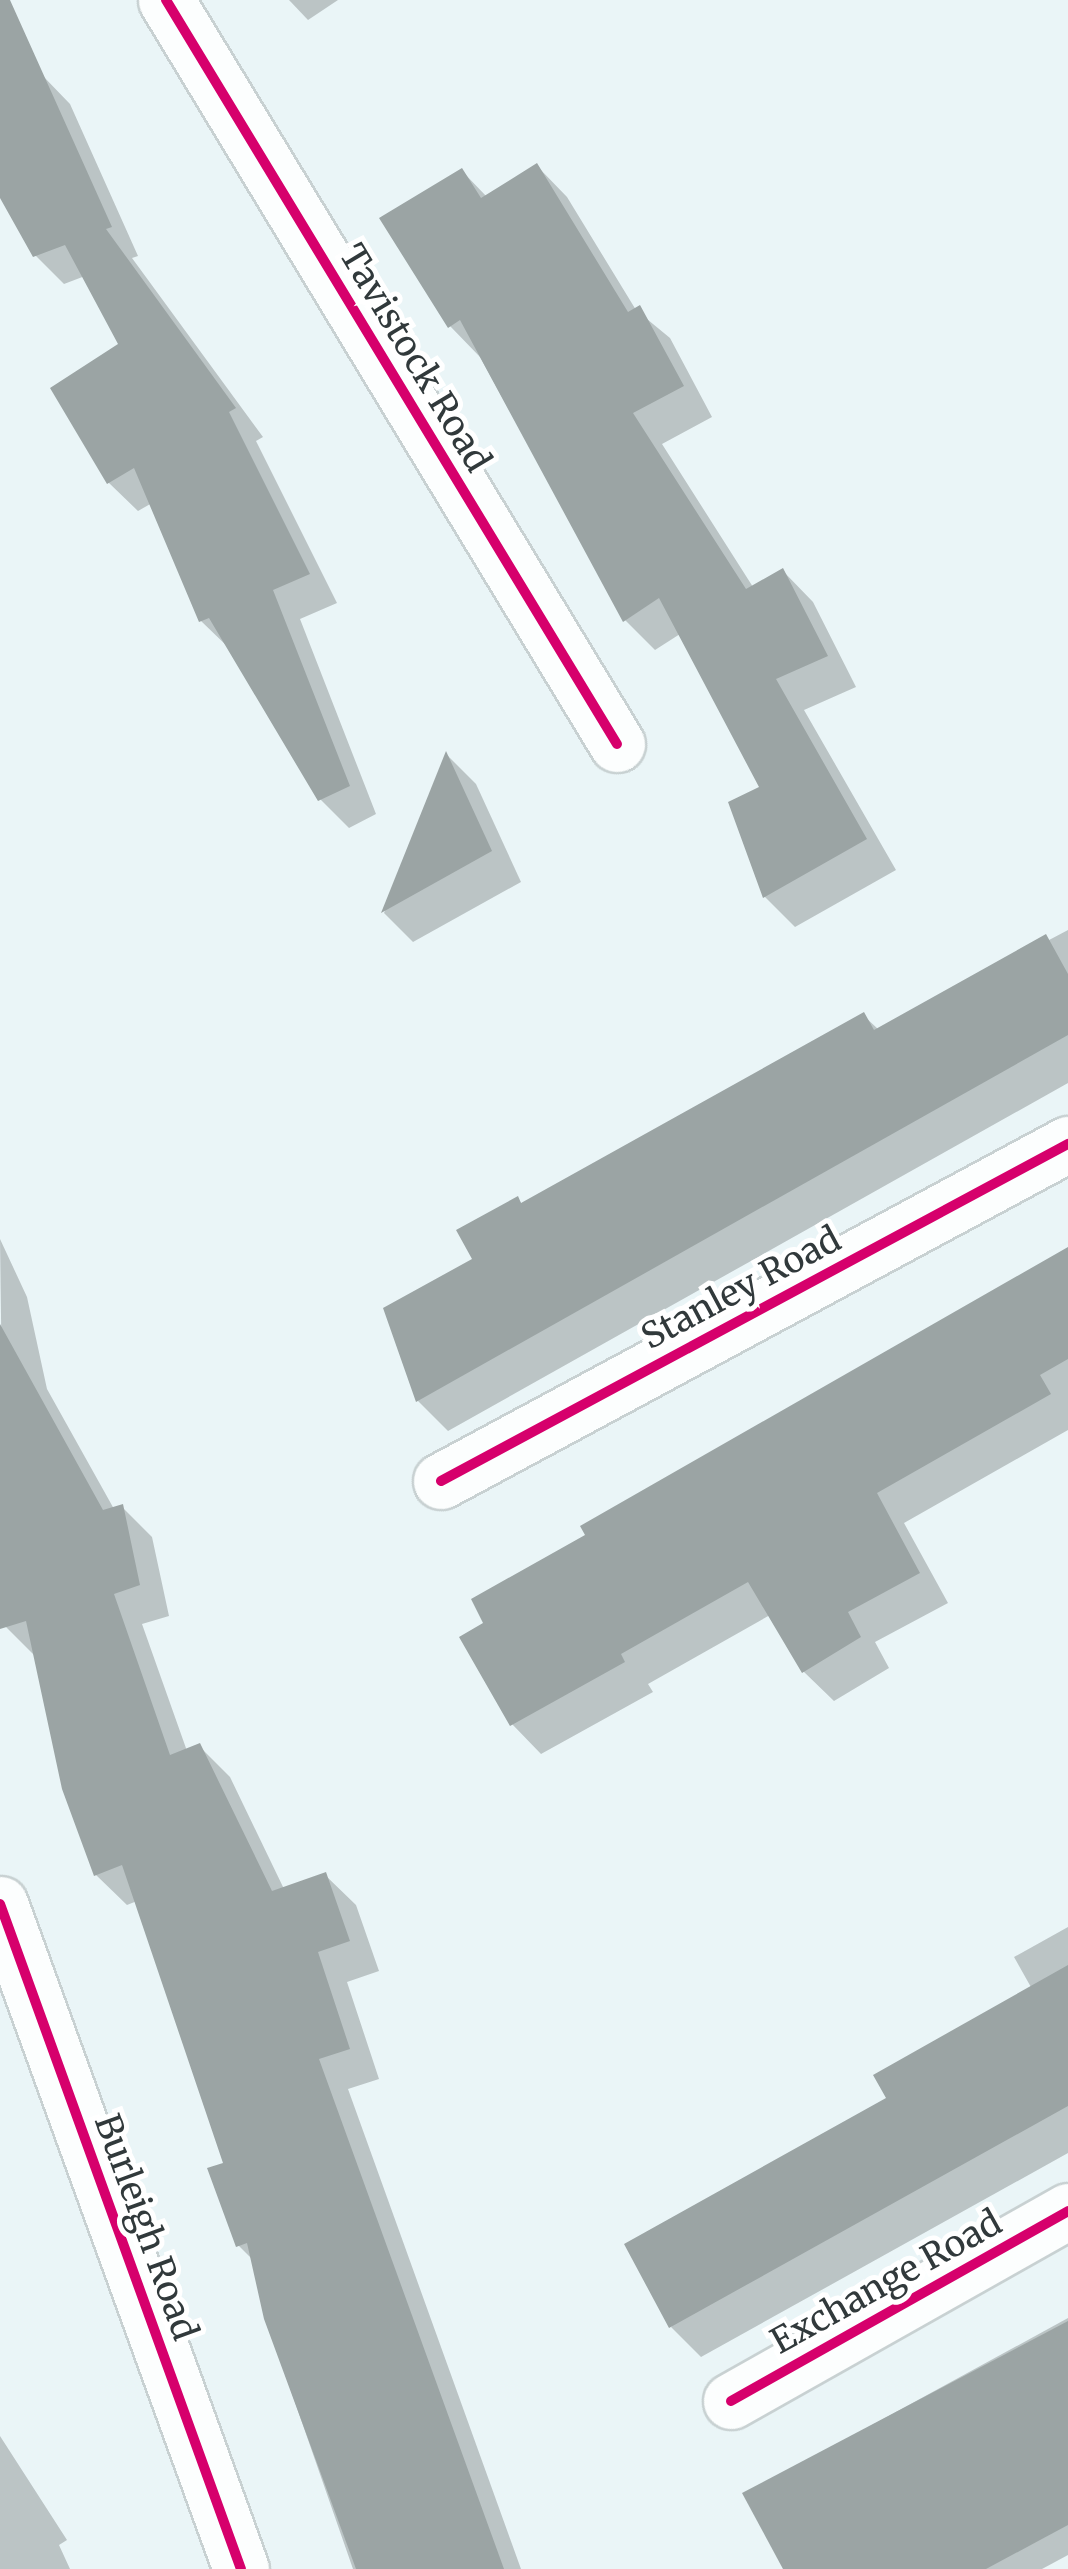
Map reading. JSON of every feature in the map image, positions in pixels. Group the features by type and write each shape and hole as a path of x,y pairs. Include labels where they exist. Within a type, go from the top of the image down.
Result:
{"street":[{"name":"Tavistock Road","path":"166,0 617,744"},
{"name":"Stanley Road","path":"441,1482 1068,1144"},
{"name":"Burleigh Road","path":"0,1904 241,2569"},
{"name":"Exchange Road","path":"730,2401 1068,2211"}],"building":[{"path":"0,0 10,0 112,227 106,229 236,408 229,412 310,574 273,590 350,786 318,801 209,618 199,622 134,468 107,484 50,388 118,344 65,245 33,257 0,198"},
{"path":"537,163 628,312 640,305 684,386 633,413 746,589 783,568 828,656 776,679 867,839 763,898 728,802 759,787 659,598 623,622 460,320 448,328 379,218 462,168 481,198"},
{"path":"446,751 492,851 381,913"},
{"path":"1046,934 1068,974 1068,1035 416,1402 383,1308 472,1259 456,1230 518,1196 521,1203 864,1012 874,1030"},
{"path":"1068,1247 1068,1359 1040,1375 1051,1394 877,1493 920,1573 848,1612 861,1637 802,1673 748,1582 621,1654 625,1662 510,1726 459,1637 483,1623 471,1599 585,1535 580,1526"},
{"path":"0,1324 103,1510 123,1504 140,1585 114,1594 170,1755 200,1743 272,1891 326,1872 350,1941 318,1952 350,2049 319,2059 504,2569 356,2569 264,2319 247,2243 236,2247 207,2168 223,2163 122,1865 94,1876 62,1789 26,1621 0,1629"},
{"path":"1068,1965 1068,2106 669,2328 624,2244 886,2098 873,2075"},
{"path":"1068,2321 1068,2525 986,2569 783,2569 742,2493"}],"cycle path":[{"path":"166,0 617,744"},
{"path":"441,1481 1068,1144"},
{"path":"0,1904 241,2569"},
{"path":"731,2401 1068,2211"}]}
